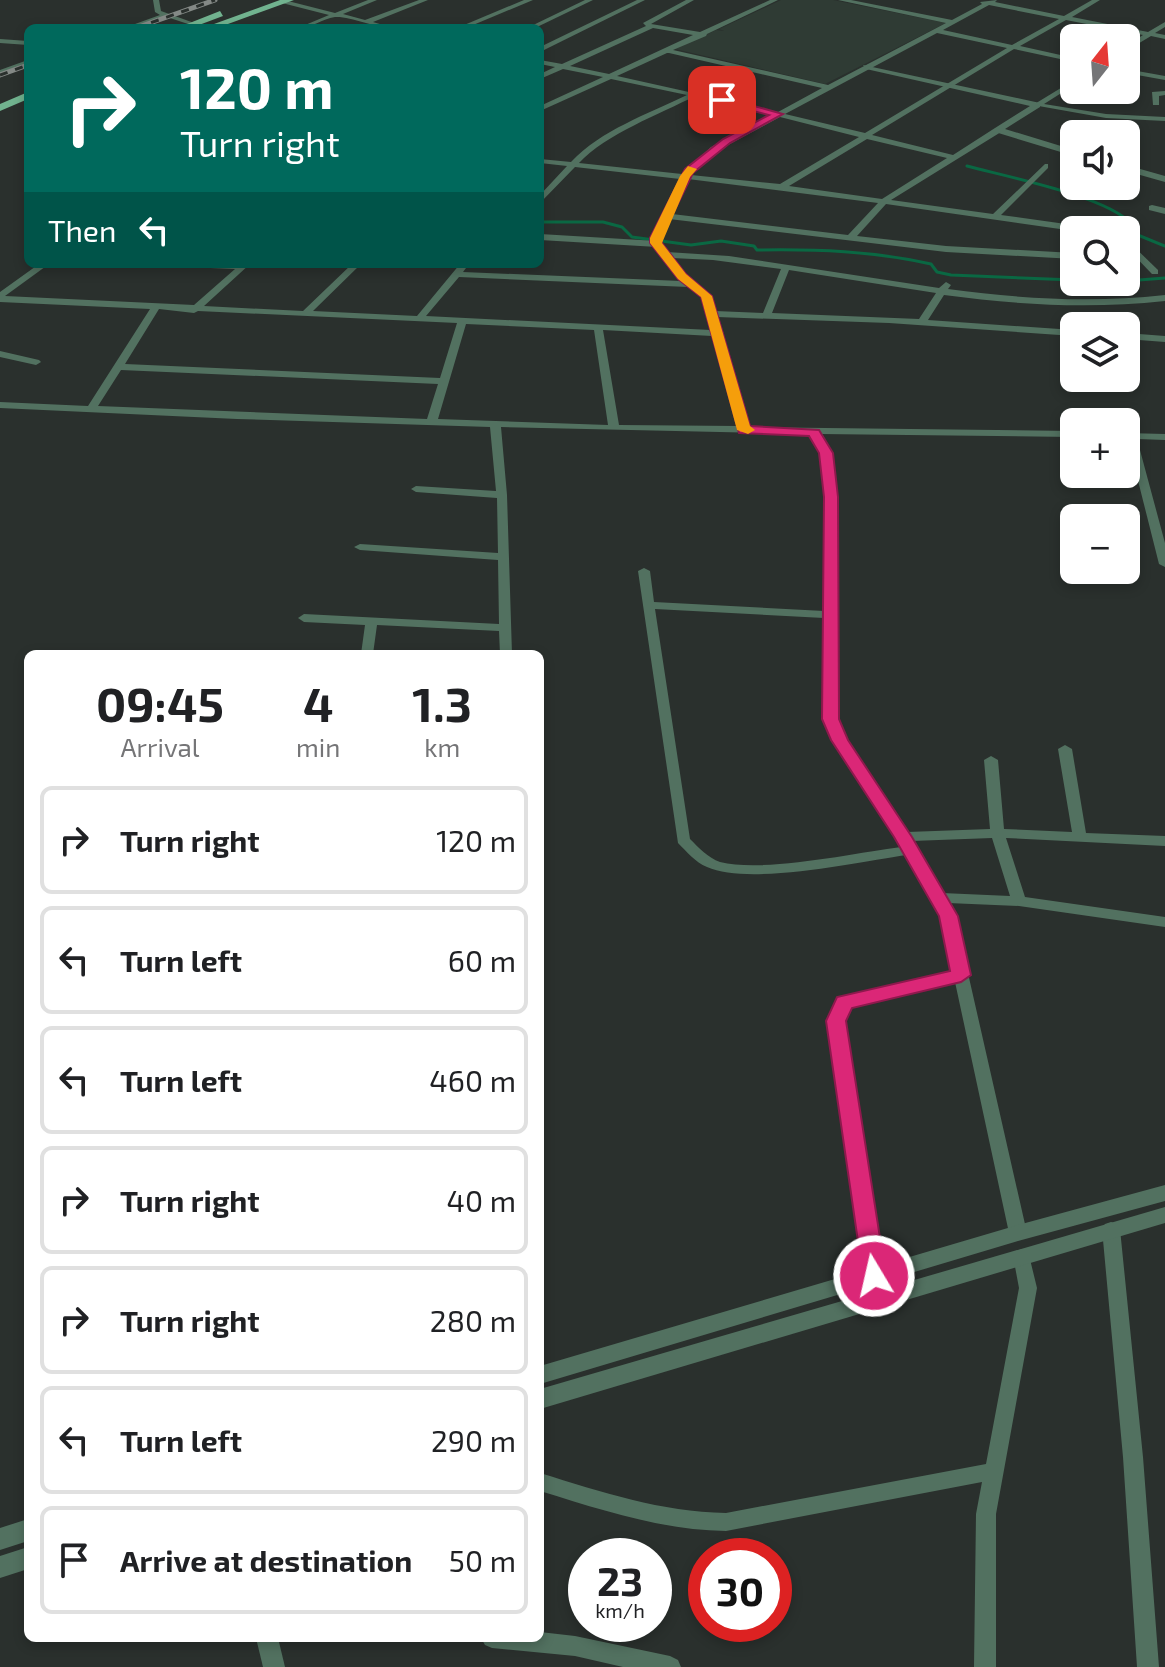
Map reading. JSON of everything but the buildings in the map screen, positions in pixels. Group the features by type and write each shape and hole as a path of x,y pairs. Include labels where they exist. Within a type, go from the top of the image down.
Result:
{"main road":[{"path":"194,24 262,0"},
{"path":"220,24 286,1"},
{"path":"0,96 24,86"},
{"path":"0,108 24,97"}],"street":[{"path":"156,0 156,9 164,16 194,24"},
{"path":"311,24 374,0"},
{"path":"362,24 425,0"},
{"path":"470,24 530,0"},
{"path":"539,24 590,0"},
{"path":"544,48 642,0"},
{"path":"691,0 645,24 704,35"},
{"path":"755,0 773,1"},
{"path":"841,0 953,22"},
{"path":"975,0 1165,37"},
{"path":"781,187 1097,0"},
{"path":"286,1 374,24"},
{"path":"544,107 773,1"},
{"path":"656,242 685,176 727,141 991,2"},
{"path":"139,24 164,16"},
{"path":"1140,40 1165,24"},
{"path":"544,75 652,26"},
{"path":"937,31 1060,57"},
{"path":"0,41 24,43"},
{"path":"668,51 830,88"},
{"path":"544,63 694,94 952,157"},
{"path":"0,72 24,64"},
{"path":"866,67 1037,105 1106,116 1165,119"},
{"path":"1140,74 1165,78"},
{"path":"851,237 884,201 1060,91"},
{"path":"1156,103 1155,94 1165,93"},
{"path":"544,196 601,141 694,94"},
{"path":"998,130 1060,149"},
{"path":"544,161 781,187 1060,226"},
{"path":"997,215 1045,166"},
{"path":"1140,172 1165,179"},
{"path":"1152,208 1165,211"},
{"path":"668,216 946,249 1060,255"},
{"path":"544,237 656,242"},
{"path":"656,242 706,296 719,333 744,430"},
{"path":"665,255 705,255 942,290 1098,303 1165,298"},
{"path":"1140,255 1155,272"},
{"path":"1140,260 1145,260"},
{"path":"766,316 786,267"},
{"path":"0,298 40,268"},
{"path":"194,310 243,268"},
{"path":"305,314 353,268"},
{"path":"419,319 462,268"},
{"path":"457,274 692,284"},
{"path":"922,322 949,281"},
{"path":"0,298 194,310 719,333"},
{"path":"91,410 121,367 155,308"},
{"path":"713,314 922,322 1060,332"},
{"path":"432,421 462,321"},
{"path":"598,328 614,428"},
{"path":"1140,337 1165,339"},
{"path":"0,354 36,362"},
{"path":"121,367 445,381"},
{"path":"0,405 614,428 1060,434"},
{"path":"495,423 502,495 506,650"},
{"path":"814,433 826,453 831,497 830,719 948,916 1018,1233"},
{"path":"1140,436 1165,437"},
{"path":"1140,478 1165,564"},
{"path":"416,489 502,495"},
{"path":"360,547 502,557"},
{"path":"644,571 683,840 698,855 715,865 750,868 997,833 1165,841"},
{"path":"649,605 830,615"},
{"path":"304,618 504,628"},
{"path":"368,650 371,623"},
{"path":"1065,749 1080,838"},
{"path":"991,760 997,833 1019,901"},
{"path":"938,898 1019,901 1165,922"},
{"path":"874,1276 836,1021 844,1002 961,975"},
{"path":"544,1374 1018,1233 1165,1193"},
{"path":"544,1398 1165,1215"},
{"path":"1111,1229 1133,1457 1148,1667"},
{"path":"985,1667 986,1514 1028,1288 1022,1256"},
{"path":"544,1483 655,1517 690,1523 726,1522 993,1471"},
{"path":"0,1539 24,1531"},
{"path":"0,1567 24,1559"},
{"path":"268,1642 274,1667"},
{"path":"534,1642 575,1646 670,1667"}],"shaded area":[{"path":"781,0 833,0 946,23 825,84 675,49 716,30 724,31 719,29"}],"waterway":[{"path":"967,166 1080,196 1119,214 1131,224 1128,231 1165,246"},
{"path":"544,222 603,222 622,227 632,237 691,245 721,241 754,246 757,250 888,256 931,264 937,272 951,275 1060,279"},
{"path":"1140,280 1165,278"}],"railway":[{"path":"147,24 215,0"},
{"path":"0,75 24,66"}],"slow traffic":[{"path":"692,169 685,176 656,243 682,277 706,296 719,333 744,430 748,430"}],"route":[{"path":"722,100 778,114 714,149 689,171 656,243 682,277 706,296 719,333 744,430 814,433 826,453 831,497 830,719 948,916 961,975 844,1002 836,1021 874,1276"}]}
